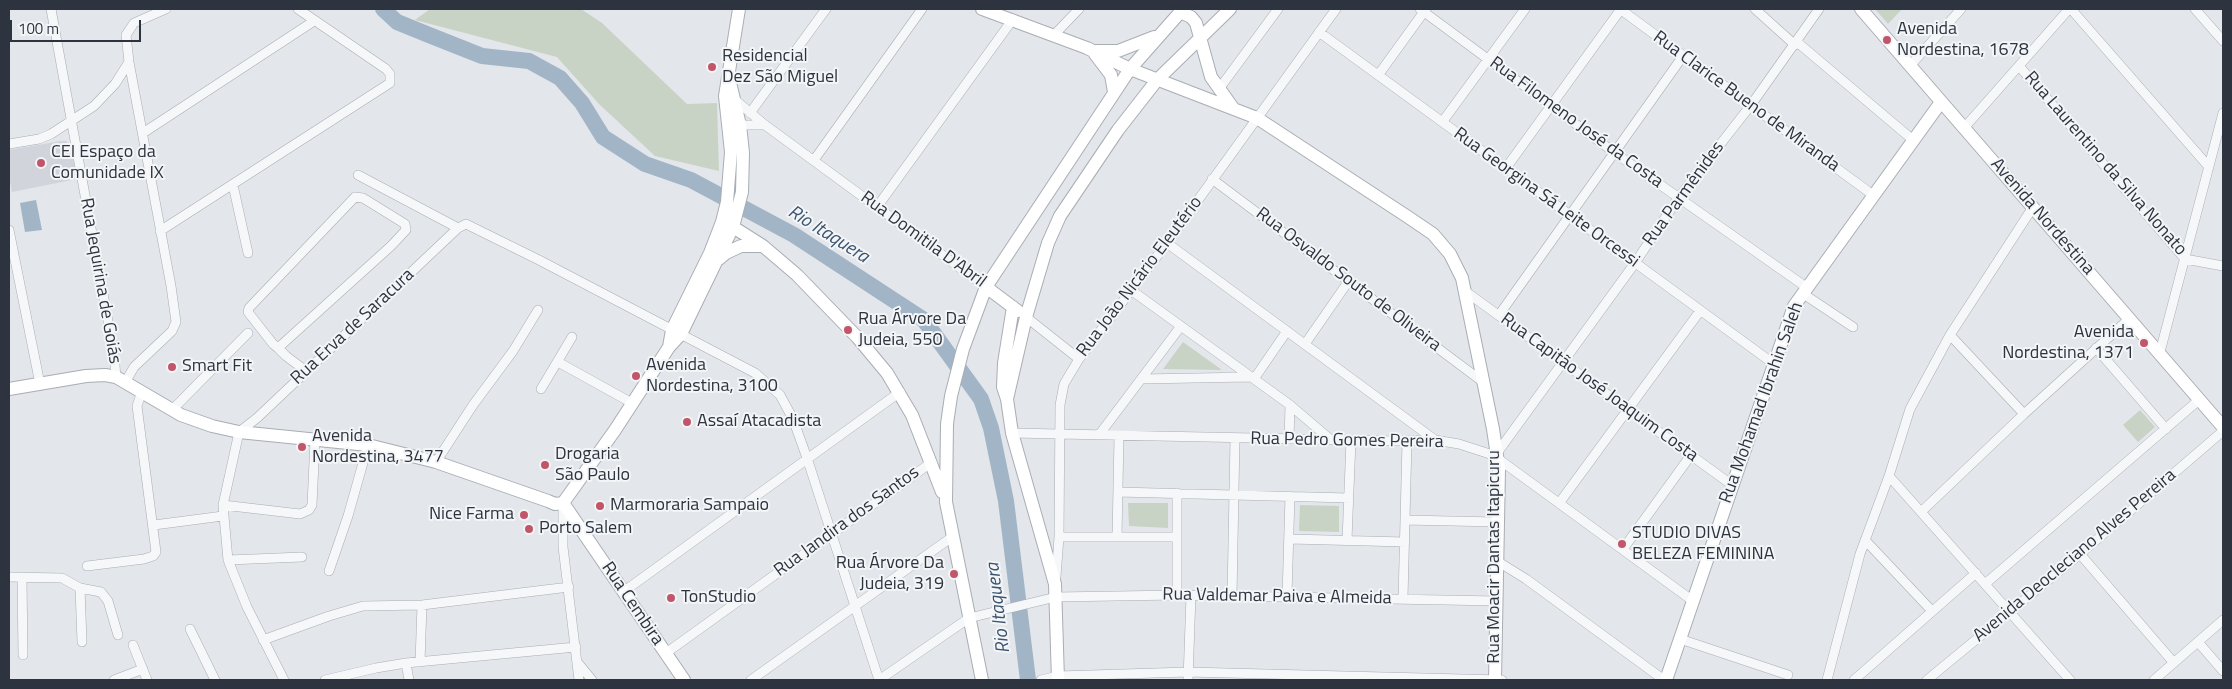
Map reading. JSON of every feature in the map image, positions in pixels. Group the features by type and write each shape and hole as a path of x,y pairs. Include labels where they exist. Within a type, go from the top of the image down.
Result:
{"street":[{"name":"Rua Jequirina de Goiás","path":"51,9 114,354 121,379"},
{"path":"121,379 175,328 176,317 129,62 126,35 129,27 134,23 166,9"},
{"path":"160,231 386,86 391,79 386,69 298,9"},
{"path":"676,332 719,259 730,218 743,153 725,96 738,9"},
{"path":"750,113 826,9"},
{"path":"814,160 922,9"},
{"name":"Rua Moacir Dantas Itapicuru","path":"982,9 1087,48 1130,69 1257,118 1433,234 1450,254 1462,278 1497,455 1498,680"},
{"path":"1054,35 1079,9"},
{"path":"1007,399 1026,317 1048,243 1060,216 1118,130 1157,80 1200,36 1230,9"},
{"path":"1219,89 1278,9"},
{"name":"Rua João Nicário Eleutério","path":"1055,584 1059,536 1062,391 1069,374 1336,9"},
{"path":"1443,121 1525,9"},
{"path":"1506,168 1620,9"},
{"name":"Rua Clarice Bueno de Miranda","path":"1620,9 1873,194"},
{"path":"1755,9 1913,140"},
{"name":"Rua Parmênides","path":"1497,455 1635,263 1678,197 1751,105 1819,9"},
{"name":"Avenida Nordestina","path":"1861,9 2223,427"},
{"path":"1910,66 1961,9"},
{"path":"1964,128 2070,9 2209,166"},
{"path":"2195,9 2223,41"},
{"path":"946,502 947,424 951,396 963,349 986,287 1130,69 1182,10 1194,20 1200,36 1207,68 1233,108"},
{"path":"1379,74 1423,10"},
{"name":"Rua Filomeno José da Costa","path":"1423,10 1488,60 1678,197 1853,327"},
{"path":"877,207 1013,20"},
{"path":"143,133 314,21"},
{"name":"Rua Georgina Sá Leite Orcessi","path":"1319,32 1774,364"},
{"path":"1087,48 1106,52 1118,51 1159,35"},
{"path":"1087,48 1106,67 1111,75 1114,92"},
{"path":"1499,315 1684,56"},
{"path":"9,144 39,139 72,121 94,106 115,84 129,62"},
{"name":"Rua Laurentino da Silva Nonato","path":"2019,66 2184,259 2223,266"},
{"path":"729,78 734,99 734,126"},
{"name":"Rua Domitila D'Abril","path":"734,99 765,125 986,287 1079,359"},
{"name":"Rua Mohamad Ibrahin Saleh","path":"1665,680 1789,318 1804,290 1941,102"},
{"path":"2160,352 2223,113"},
{"path":"734,126 765,125"},
{"path":"358,176 458,228"},
{"name":"Rua Osvaldo Souto de Oliveira","path":"1212,179 1483,382"},
{"path":"233,185 248,253"},
{"path":"278,348 397,240 406,230 404,224 362,198 355,197 249,308 251,315 278,348 306,371"},
{"path":"1827,680 1865,540 1889,476 1910,409 1950,335 2033,207"},
{"path":"730,218 797,275 831,309 874,356 900,392 916,422 946,502 982,680"},
{"path":"579,680 562,530 563,502 669,347 710,253 730,218"},
{"name":"Rua Erva de Saracura","path":"239,432 257,418 458,228 469,224 676,332"},
{"path":"9,230 12,264 40,384"},
{"path":"1167,242 1435,440"},
{"path":"719,259 740,246 763,246"},
{"path":"1305,344 1348,282"},
{"path":"1131,290 1290,405 1331,440"},
{"name":"Rua Capitão José Joaquim Costa","path":"1465,291 1732,485"},
{"path":"1012,307 1002,381 1007,399 1012,433 1055,584 1058,678"},
{"path":"436,462 468,413 513,351 538,310"},
{"path":"1560,502 1700,311"},
{"path":"1922,511 2024,414 2130,318"},
{"path":"1099,435 1181,326"},
{"path":"1252,378 1287,331"},
{"path":"676,332 755,373 775,390 793,419 879,680"},
{"path":"172,410 248,333"},
{"path":"1950,335 2024,414"},
{"path":"541,389 572,337"},
{"path":"2096,348 2166,429"},
{"path":"558,362 632,403"},
{"path":"9,389 86,376 105,375 121,379 172,410 194,420 239,432 368,445 436,462 556,504 563,502"},
{"path":"1141,380 1252,378"},
{"path":"87,566 144,559 153,556 156,550 137,406 142,391"},
{"path":"623,592 900,392"},
{"path":"1985,584 2200,399"},
{"path":"1289,439 1290,405"},
{"name":"Avenida Deocleciano Alves Pereira","path":"1927,680 2010,613 2223,431"},
{"path":"239,432 223,505 228,560 247,608 284,680"},
{"name":"Rua Pedro Gomes Pereira","path":"1012,433 1331,440 1435,440 1478,448 1497,455 1693,600"},
{"path":"1117,537 1119,436"},
{"path":"1232,596 1235,438"},
{"path":"223,505 300,514 309,510 312,505 315,440"},
{"path":"1347,540 1351,440"},
{"path":"1403,599 1407,441"},
{"path":"329,571 348,516 368,445"},
{"path":"1623,549 1691,455"},
{"name":"Rua Jandira dos Santos","path":"666,653 932,462"},
{"path":"1889,476 2070,680"},
{"path":"1118,492 1349,498"},
{"path":"1177,493 1177,594"},
{"path":"1287,596 1290,496"},
{"name":"Rua Cembira","path":"563,502 684,680"},
{"path":"154,525 223,516"},
{"path":"1405,520 1498,522"},
{"path":"562,530 567,525 577,523"},
{"path":"1059,536 1177,536"},
{"path":"751,680 952,537"},
{"path":"1290,538 1405,542"},
{"path":"1865,540 1932,611"},
{"path":"2080,554 2174,663"},
{"path":"228,560 302,557"},
{"path":"1498,561 1526,579 1665,680"},
{"path":"1854,680 1976,573"},
{"path":"9,577 62,578 80,588 101,592 105,595 118,635"},
{"path":"22,577 23,655"},
{"path":"263,640 363,606 422,605 569,587"},
{"path":"80,588 82,642"},
{"name":"Rua Valdemar Paiva e Almeida","path":"879,680 970,618 1056,597 1177,594 1497,601"},
{"path":"1188,676 1190,595"},
{"path":"420,662 422,605"},
{"path":"2156,680 2223,620"},
{"path":"190,629 215,680"},
{"path":"1680,639 1788,675"},
{"path":"2198,642 2223,671"},
{"path":"133,645 147,680"},
{"path":"325,680 345,678 406,663 576,647"},
{"path":"578,662 592,680"},
{"path":"406,663 409,680"},
{"path":"114,680 143,670"},
{"path":"1043,680 1058,678 1188,676 1498,680"}],"shaded area":[{"name":"CEI Espaço da Comunidade IX","path":"66,141 70,145 77,179 12,192 9,176 9,150"}],"green space":[{"path":"430,9 581,9 602,23 687,104 717,103 719,171 655,156 599,104 557,57 415,20"},
{"path":"1875,9 1902,9 1888,24"},
{"path":"1183,342 1222,370 1163,369"},
{"path":"2140,410 2155,427 2138,442 2123,425"},
{"path":"1128,503 1168,503 1168,528 1129,526"},
{"path":"1300,505 1339,506 1339,532 1299,531"}],"water":[{"path":"36,200 42,230 25,232 20,203"}],"waterway":[{"name":"Rio Itaquera","path":"383,9 397,22 482,56 529,61 560,78 582,103 603,137 645,164 691,180 794,235 924,320 981,399 991,428 1006,501 1028,680"}],"place":[{"name":"Avenida Nordestina, 1678","path":"1887,40"},
{"name":"Residencial Dez São Miguel","path":"712,67"},
{"name":"CEI Espaço da Comunidade IX","path":"41,163"},
{"name":"Rua Árvore Da Judeia, 550","path":"848,330"},
{"name":"Avenida Nordestina, 1371","path":"2144,343"},
{"name":"Smart Fit","path":"172,367"},
{"name":"Avenida Nordestina, 3100","path":"636,376"},
{"name":"Assaí Atacadista","path":"687,422"},
{"name":"Avenida Nordestina, 3477","path":"302,447"},
{"name":"Drogaria São Paulo","path":"545,465"},
{"name":"Marmoraria Sampaio","path":"600,506"},
{"name":"Nice Farma","path":"524,515"},
{"name":"Porto Salem","path":"529,529"},
{"name":"STUDIO DIVAS BELEZA FEMININA","path":"1622,544"},
{"name":"Rua Árvore Da Judeia, 319","path":"954,574"},
{"name":"TonStudio","path":"671,598"}]}
